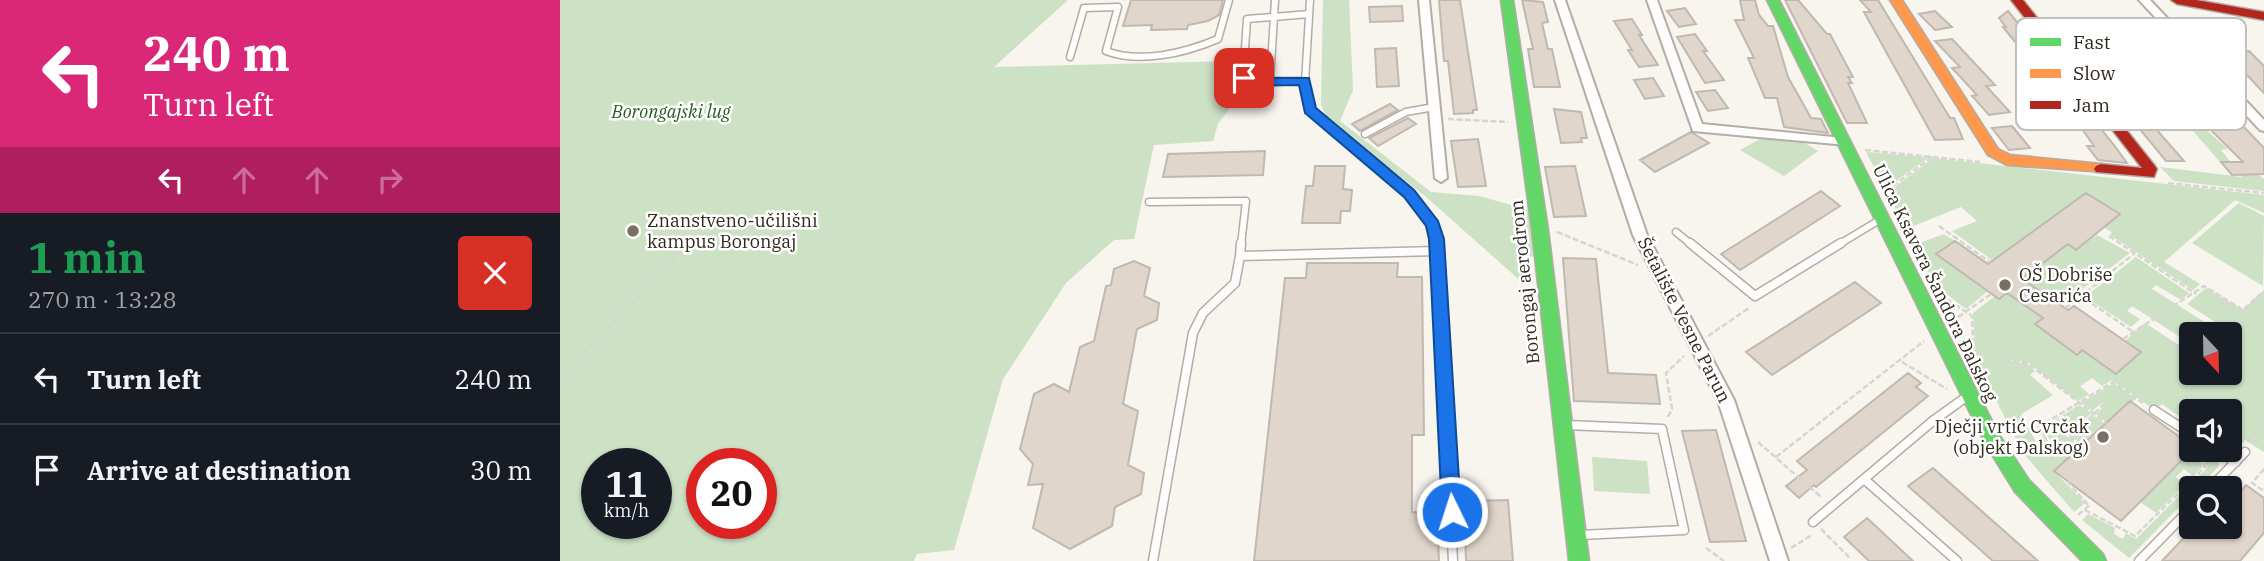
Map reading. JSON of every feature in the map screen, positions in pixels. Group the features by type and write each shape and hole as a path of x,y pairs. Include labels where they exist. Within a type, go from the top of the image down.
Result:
{"street":[{"path":"1424,0 1441,178"},
{"name":"Borongaj aerodrom","path":"1507,0 1540,230 1579,561"},
{"name":"Šetalište Vesne Parun","path":"1560,0 1602,130 1640,235 1720,388 1778,559"},
{"path":"1652,0 1697,128 1843,142"},
{"name":"Ulica Ksavera Šandora Đalskog","path":"1773,0 1882,219 1961,394 2022,486 2095,561"},
{"path":"1896,0 1993,152 2007,160 2071,168 2143,175 2150,171 2118,130"},
{"path":"2017,0 2031,18"},
{"path":"2144,0 2161,18"},
{"path":"2177,0 2264,16"},
{"path":"2246,108 2264,127"}],"lane":[{"path":"1070,57 1084,8 1118,7 1107,51 1119,56 1181,52 1219,39 1229,0"},
{"path":"1270,81 1275,0"},
{"path":"1310,0 1305,81 1309,110 1409,193 1433,225 1437,251 1453,561"},
{"path":"1305,81 1245,80 1244,66 1247,19 1309,14"},
{"path":"1365,134 1406,112 1434,113"},
{"path":"1149,202 1247,201 1236,283 1203,313 1193,333 1153,561"},
{"path":"1676,232 1755,296 1882,219"},
{"path":"1240,256 1437,251"},
{"path":"1813,522 1961,394"},
{"path":"2154,410 2179,426"},
{"path":"1561,425 1662,429 1684,530 1576,535"},
{"path":"2242,455 2245,452"},
{"path":"2222,476 2236,462"},
{"path":"1864,479 1957,561"},
{"path":"2139,561 2179,520"}],"path":[{"path":"1434,113 1525,123"},
{"path":"1862,149 1980,162"},
{"path":"1884,193 1932,157"},
{"path":"2168,183 2264,193"},
{"path":"1939,226 1990,262"},
{"path":"1540,230 1555,231 1607,250 1661,276"},
{"path":"2109,236 2196,294"},
{"path":"560,378 629,305 657,282 684,249"},
{"path":"2065,308 2135,253"},
{"path":"2123,340 2142,321 2185,303 2204,286 2243,310 2264,291"},
{"path":"1932,289 1972,316 1975,370"},
{"path":"1950,322 1992,294"},
{"path":"2081,296 2132,331"},
{"path":"1776,457 1918,344 1930,339"},
{"path":"2005,360 2027,363 2106,423"},
{"path":"1900,361 1961,394"},
{"path":"2045,442 2037,428 2113,382 2154,410"},
{"path":"2134,405 2139,400"},
{"path":"2082,425 2104,404"},
{"path":"1732,419 1832,506"},
{"path":"2049,421 2081,446"},
{"path":"2245,452 2248,440 2264,423"},
{"path":"2085,510 2135,536 2205,467 2203,462"},
{"path":"2264,469 2252,483 2264,491"},
{"path":"2067,481 2090,506 2073,519"},
{"path":"1813,522 1850,558"},
{"path":"1778,559 1821,530"},
{"path":"1706,548 1724,561"}],"green space":[{"name":"Borongajski lug","path":"560,0 1068,0 994,67 1231,61 1230,80 1240,83 1242,91 1218,124 1213,141 1154,145 1134,239 1114,240 1066,283 1003,379 954,550 917,554 914,561 560,561"},
{"path":"1323,0 1349,0 1353,90 1340,121 1431,192 1479,196 1530,210 1535,256 1523,258 1524,284 1425,196 1328,121 1321,105"},
{"path":"2192,130 2207,130 2228,149 2221,150 2230,161 2219,161"},
{"path":"1762,138 1803,142 1818,151 1784,176 1740,150"},
{"path":"1866,152 1927,157 1928,158 1885,189"},
{"path":"1933,158 2264,195 2264,213 2235,200 2164,262 2200,284 2193,290 2110,235 2112,232 2103,227 2120,214 2086,193 1993,261 1952,231 1977,221 1961,207 1906,229 1887,193"},
{"path":"2248,166 2264,179 2264,191 2174,181 2160,167 2242,177 2234,167"},
{"path":"2239,203 2264,216 2263,286 2192,243"},
{"path":"1944,234 1955,241 1936,254 1988,291 1966,309 1936,286 1914,245"},
{"path":"2097,235 2130,253 2061,305 2022,279 2068,244 2076,250"},
{"path":"2136,257 2189,293 2181,300 2156,285 2152,289 2205,322 2179,322 2179,336 2132,306 2127,311 2140,319 2131,327 2085,297"},
{"path":"2206,288 2243,310 2264,290 2264,452 2245,440 2242,443 2242,399 2179,399 2179,416 2162,404 2155,410 2112,380 2102,386 2092,378 2080,386 2089,394 2078,401 2027,362 2004,359 2027,364 2035,371 2030,375 2053,395 2021,414 2042,453 2056,451 2055,448 2064,445 2054,445 2045,435 2046,441 2039,429 2049,423 2080,447 2054,471 2085,503 2074,512 2023,453 1976,361 1973,313 1995,296 1999,299 2007,293 2043,318 2035,325 2077,354 2082,350 2116,374 2141,352 2125,341 2145,323 2179,345 2179,385 2242,385 2242,322 2215,322 2187,304"},
{"path":"2114,383 2136,399 2107,423 2096,414 2105,405 2102,403 2092,411 2081,403"},
{"path":"2079,405 2091,413 2080,424 2082,426 2094,416 2105,424 2082,445 2052,422"},
{"path":"1592,457 1647,461 1650,494 1594,491"},
{"path":"2180,462 2201,462 2203,466 2193,476 2184,469 2176,477 2179,479 2179,490 2156,513 2140,502"},
{"path":"2205,462 2218,462 2219,466 2209,476 2199,476 2207,468"},
{"path":"2179,496 2179,507 2129,558 2082,520 2088,514 2115,528 2114,534 2123,539 2126,533 2136,539"}],"building":[{"path":"1131,0 1223,0 1219,15 1208,21 1188,25 1187,29 1151,30 1152,25 1123,26"},
{"path":"1439,0 1460,0 1477,110 1473,110 1473,113 1454,114 1448,61 1444,61"},
{"path":"1522,0 1543,2 1548,22 1542,23 1548,49 1552,49 1560,87 1534,87 1528,49 1533,49"},
{"path":"1740,0 1755,0 1759,15 1768,26 1773,26 1788,77 1811,118 1821,119 1828,133 1784,127 1777,98 1765,98 1748,58 1754,58 1735,20 1744,20"},
{"path":"1785,0 1798,0 1827,34 1830,34 1853,77 1848,77 1852,83 1848,83 1867,123 1847,123"},
{"path":"1860,0 1878,0 1950,118 1954,118 1963,139 1935,140 1864,12 1871,12"},
{"path":"1402,6 1403,21 1370,22 1369,7"},
{"path":"1685,8 1696,24 1679,27 1667,11"},
{"path":"1935,11 1952,27 1935,30 1919,14"},
{"path":"2008,11 2016,21 2016,43 2003,27 2006,27 1999,18"},
{"path":"1632,19 1658,65 1639,67 1628,50 1632,50 1614,21"},
{"path":"1695,34 1707,51 1703,51 1724,80 1705,83 1677,37"},
{"path":"1952,39 1995,85 1986,86 2010,112 1989,115 1972,96 1977,95 1952,68 1960,67 1935,41"},
{"path":"1396,48 1399,86 1377,87 1375,49"},
{"path":"2246,51 2264,66 2264,93 2246,74"},
{"path":"1653,78 1664,96 1645,99 1634,80"},
{"path":"1715,90 1728,108 1708,111 1696,92"},
{"path":"1390,104 1398,110 1360,131 1352,124"},
{"path":"1554,109 1581,112 1587,138 1581,138 1582,142 1561,143"},
{"path":"1408,118 1416,124 1378,146 1369,138"},
{"path":"2012,126 2030,148 2009,150 1992,128"},
{"path":"2246,129 2264,148 2264,174 2232,175 2221,162 2243,162 2211,130"},
{"path":"2083,130 2102,130 2127,163 2098,160 2087,146 2094,146"},
{"path":"2140,130 2157,130 2184,161 2166,161"},
{"path":"1691,132 1709,143 1655,172 1640,160"},
{"path":"1478,139 1486,186 1458,187 1451,141"},
{"path":"1265,151 1263,175 1163,177 1168,154"},
{"path":"1315,166 1345,166 1343,189 1352,190 1350,211 1341,211 1340,223 1302,223 1306,186 1313,186"},
{"path":"1575,166 1586,216 1554,217 1545,167"},
{"path":"1821,191 1840,206 1740,270 1721,254"},
{"name":"OŠ Dobriše Cesarića","path":"2086,193 2120,214 2076,250 2068,244 2022,279 2068,310 2074,306 2141,352 2116,374 2082,350 2077,355 2035,324 2043,318 2007,293 1999,299 1936,254 1955,241 1988,264"},
{"path":"1563,258 1596,259 1608,373 1656,375 1660,404 1574,401"},
{"path":"1134,261 1150,268 1144,296 1159,303 1157,320 1137,329 1123,404 1138,411 1128,465 1144,473 1141,494 1115,507 1112,526 1070,549 1033,528 1043,484 1028,485 1033,464 1020,449 1034,394 1054,384 1069,392 1080,347 1094,341 1106,286 1111,285 1114,269"},
{"path":"1307,263 1398,263 1397,277 1422,277 1424,435 1412,435 1412,512 1437,514 1439,561 1254,561 1285,278 1306,278"},
{"path":"1855,282 1881,303 1772,375 1746,352"},
{"path":"1908,373 1921,383 1916,387 1928,396 1799,498 1786,486 1807,470 1797,461"},
{"path":"2130,401 2179,436 2180,462 2121,521 2054,471"},
{"path":"1716,430 1746,541 1710,542 1682,431"},
{"path":"1933,468 2038,561 1993,561 1908,486"},
{"path":"2246,485 2264,498 2264,533 2240,561 2162,561 2183,539 2242,539 2242,490"},
{"path":"1508,500 1513,561 1466,561 1464,501"},
{"path":"1867,518 1913,561 1869,561 1844,537"}],"traffic: fast":[{"path":"1507,0 1540,230 1579,561"},
{"path":"1773,0 1992,439 2022,486 2096,561"}],"traffic: slow":[{"path":"1896,0 1993,152 2007,160 2101,169"}],"traffic: jam":[{"path":"2017,0 2031,18"},
{"path":"2177,0 2264,16"},
{"path":"2101,169 2149,174 2150,169 2119,130"}],"place":[{"name":"Znanstveno-učilišni kampus Borongaj","path":"633,231"},
{"name":"OŠ Dobriše Cesarića","path":"2005,285"},
{"name":"Dječji vrtić Cvrčak (objekt Đalskog)","path":"2103,437"}],"route":[{"path":"1244,78 1247,82 1305,81 1309,110 1409,193 1433,225 1437,239 1452,512"}]}
